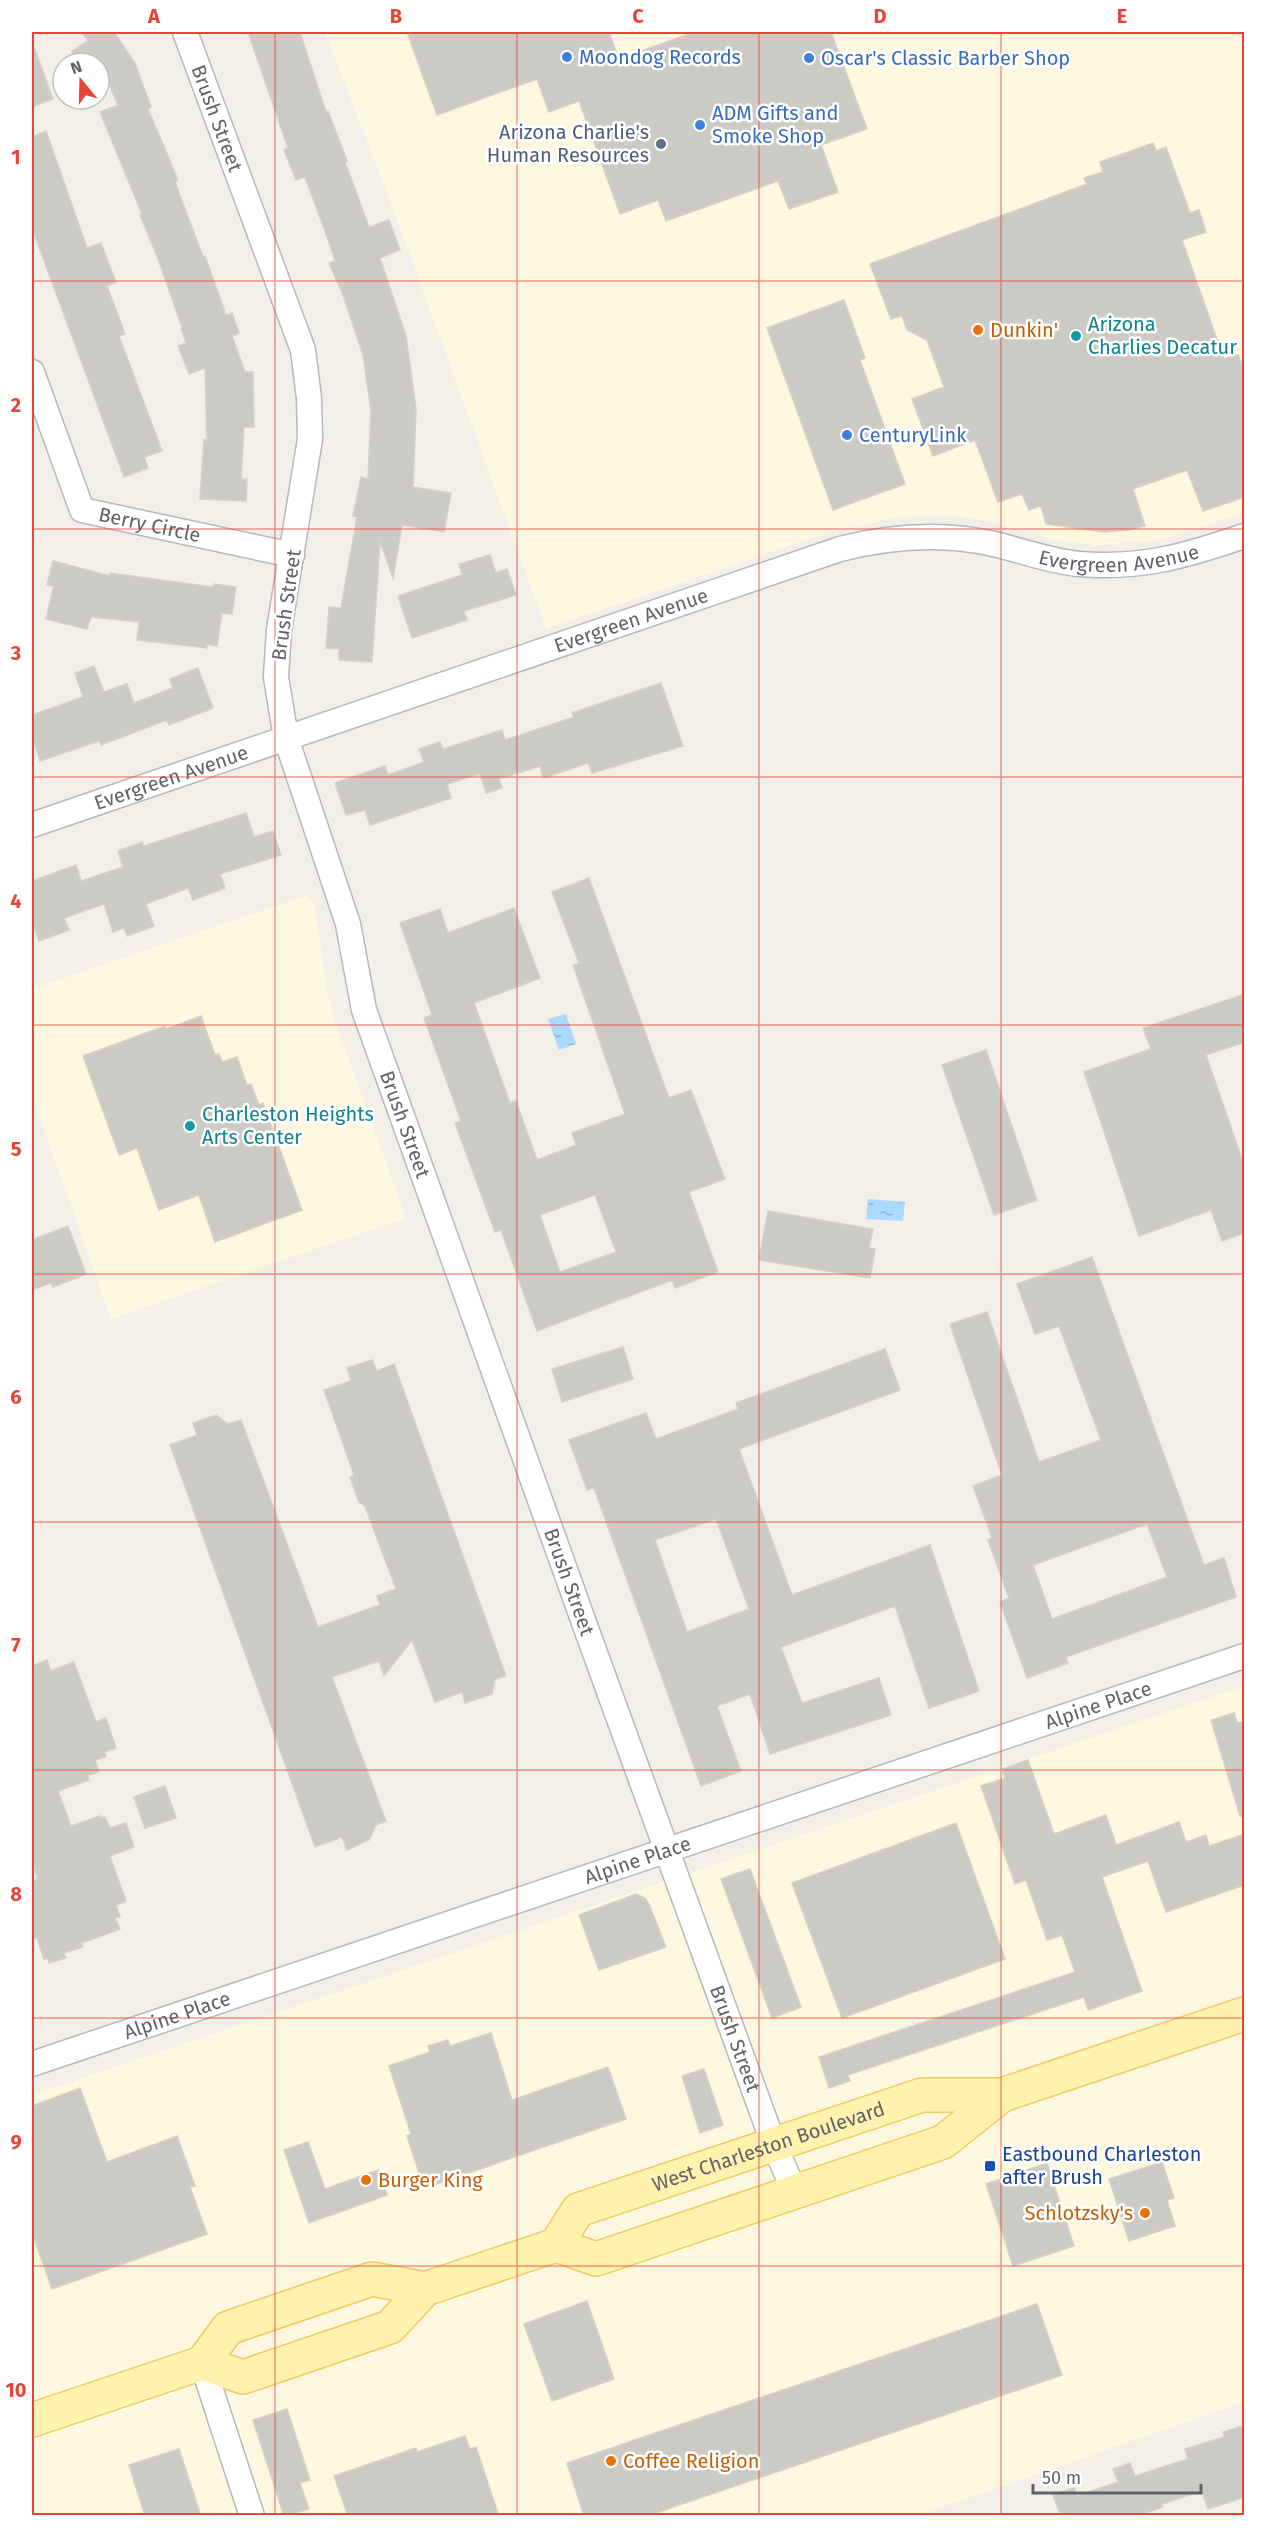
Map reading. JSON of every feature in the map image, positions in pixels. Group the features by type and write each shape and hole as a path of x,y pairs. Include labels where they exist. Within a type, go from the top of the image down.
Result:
{"main road":[{"name":"West Charleston Boulevard","path":"1002,2095 943,2142 596,2259 556,2245 578,2210 922,2095 1002,2095 1245,2014"},
{"path":"202,2363 243,2377 390,2327 425,2289 556,2245"},
{"path":"32,2420 202,2363 228,2328 372,2279 425,2289"}],"street":[{"name":"Brush Street","path":"185,32 303,350 309,398 310,439 279,630 276,677 286,738 348,924 364,1010 774,2145 795,2192"},
{"name":"Berry Circle","path":"32,372 82,510 292,555"},
{"name":"Evergreen Avenue","path":"32,825 818,556 867,542 910,536 945,537 995,544 1038,558 1106,565 1148,564 1189,555 1245,536"},
{"name":"Alpine Place","path":"32,2064 1245,1656"},
{"path":"202,2363 252,2516"}],"shaded area":[{"path":"325,32 1244,32 1244,513 1151,541 1096,545 1054,540 973,518 942,515 897,517 829,532 546,629 395,214"},
{"path":"307,895 314,905 328,994 335,1021 406,1218 111,1319 32,1096 32,989"},
{"path":"1244,1686 1244,2402 920,2515 32,2515 32,2095"}],"water":[{"path":"566,1014 576,1044 559,1050 548,1019"},
{"path":"868,1199 905,1202 903,1221 866,1219"}],"building":[{"path":"82,32 114,32 135,63 151,107 148,109 178,180 175,182 203,257 205,256 226,315 232,313 239,333 232,336 245,372 253,372 254,427 244,427 241,479 247,479 246,501 200,499 204,439 207,440 205,368 189,374 178,346 186,343 182,327 140,215 142,214 100,112 111,111 111,108 118,105 111,89 111,51 72,51 88,41"},
{"path":"248,32 300,32 326,112 328,111 347,161 345,162 369,227 389,220 400,250 380,258 406,336 416,409 413,487 451,493 444,532 402,525 393,578 380,541 372,662 339,660 339,649 326,648 329,607 341,608 357,517 353,516 361,477 368,479 371,411 363,355 343,295 329,263 335,261 329,242 305,177 296,180 284,150 288,148"},
{"path":"407,32 609,32 619,59 694,32 831,32 867,129 821,145 838,192 789,209 778,181 666,221 658,200 620,214 579,101 549,112 537,79 437,115"},
{"path":"32,47 34,47 51,94 51,100 32,107"},
{"path":"46,131 87,248 101,243 116,282 107,286 125,334 119,336 162,451 144,457 148,468 124,477 32,228 32,137"},
{"name":"Arizona Charlies Decatur","path":"1153,143 1156,151 1166,147 1190,213 1199,210 1206,232 1182,240 1224,359 1238,355 1245,372 1245,497 1203,511 1187,470 1133,489 1145,526 1104,532 1046,524 1041,506 1029,510 1022,494 998,502 975,440 933,456 912,399 944,387 927,340 907,330 902,316 891,319 870,264 1087,184 1084,178 1103,172 1100,162"},
{"name":"CenturyLink","path":"844,300 865,358 860,360 905,484 833,510 767,328"},
{"path":"490,555 496,573 507,569 516,595 464,611 467,620 412,638 398,596 462,575 459,564"},
{"path":"53,561 110,576 110,573 213,587 214,584 236,587 232,614 222,613 217,646 206,644 207,648 137,640 139,622 91,617 87,629 46,619 54,586 47,585"},
{"path":"94,666 104,692 127,684 134,703 173,688 170,679 198,668 213,708 169,725 167,720 101,745 99,741 40,761 32,735 32,715 83,697 75,673"},
{"path":"661,683 683,746 592,773 588,763 543,778 540,766 499,779 502,788 486,793 480,774 447,784 451,798 370,825 365,810 346,815 335,783 385,766 388,775 424,762 419,749 440,742 443,749 502,730 505,740 574,717 572,713"},
{"path":"246,813 254,837 273,831 281,855 220,874 225,888 193,900 188,888 146,904 154,926 127,936 124,928 113,932 104,904 64,918 69,930 39,941 32,920 32,881 76,865 81,881 123,867 118,851 142,842 144,846"},
{"path":"589,878 669,1098 691,1090 725,1179 689,1192 718,1272 675,1288 672,1280 537,1331 501,1230 495,1232 455,1123 461,1121 424,1018 432,1015 400,923 440,909 448,933 514,908 540,978 474,1003 510,1103 516,1101 537,1160 576,1145 572,1133 625,1114 573,965 579,963 552,892","holes":["595,1195 616,1252 560,1272 540,1215"]},
{"path":"1245,994 1245,1042 1206,1055 1245,1168 1245,1233 1222,1241 1211,1210 1139,1236 1084,1072 1151,1049 1143,1028"},
{"name":"Charleston Heights Arts Center","path":"201,1016 215,1055 219,1054 222,1062 237,1057 247,1085 251,1084 259,1105 263,1103 302,1210 215,1242 199,1195 159,1210 137,1148 119,1155 83,1056 165,1026 166,1029"},
{"path":"986,1050 1037,1200 994,1215 942,1065"},
{"path":"768,1211 873,1229 869,1248 875,1249 870,1278 759,1260"},
{"path":"68,1226 86,1274 53,1287 51,1283 32,1290 32,1240"},
{"path":"1092,1257 1204,1565 1224,1558 1236,1597 1066,1657 1068,1663 1027,1678 1000,1602 1009,1598 988,1540 992,1538 973,1486 1002,1475 950,1324 987,1312 1039,1462 1101,1440 1059,1326 1035,1334 1017,1284","holes":["1147,1524 1167,1577 1052,1619 1033,1565"]},
{"path":"623,1347 633,1379 562,1402 552,1369"},
{"path":"885,1349 900,1390 739,1449 792,1595 930,1545 979,1691 929,1708 895,1606 781,1647 802,1703 879,1678 891,1715 770,1754 750,1694 717,1706 741,1771 701,1786 594,1488 587,1490 569,1440 646,1413 656,1439 738,1409 736,1403","holes":["716,1519 749,1609 687,1632 655,1540"]},
{"path":"372,1360 377,1371 394,1364 506,1676 495,1679 492,1694 465,1703 462,1692 435,1702 412,1640 384,1676 379,1661 332,1677 386,1821 376,1825 369,1840 347,1850 342,1837 315,1847 170,1445 197,1435 193,1423 216,1415 228,1424 241,1420 318,1627 380,1605 377,1596 396,1589 365,1506 359,1502 350,1477 354,1475 324,1390 351,1381 347,1368"},
{"path":"47,1660 51,1671 74,1662 96,1722 106,1718 116,1748 105,1752 106,1757 95,1760 99,1772 88,1775 89,1780 58,1791 71,1826 100,1816 105,1817 110,1828 126,1823 134,1847 110,1856 126,1901 116,1905 120,1917 115,1918 120,1929 82,1943 83,1947 64,1953 66,1958 49,1963 48,1958 44,1959 37,1938 32,1939 32,1882 38,1879 32,1862 32,1666"},
{"path":"1234,1713 1237,1723 1245,1721 1245,1816 1240,1816 1211,1720"},
{"path":"1028,1760 1054,1834 1106,1815 1116,1845 1179,1822 1186,1842 1206,1835 1209,1846 1245,1834 1245,1885 1166,1912 1148,1861 1102,1877 1142,1991 1088,2010 1084,1997 848,2075 850,2081 829,2088 819,2057 1075,1972 1062,1935 1047,1940 1026,1880 1015,1884 981,1786 1005,1778 1002,1769"},
{"path":"165,1786 176,1818 145,1828 134,1797"},
{"path":"956,1823 1005,1959 842,2018 792,1883"},
{"path":"750,1869 801,2007 772,2018 721,1879"},
{"path":"636,1894 645,1898 649,1904 666,1947 599,1970 579,1915"},
{"path":"491,2033 512,2100 608,2067 626,2119 424,2188 407,2136 411,2134 389,2066 430,2052 428,2046 448,2040 450,2046"},
{"path":"704,2069 723,2125 700,2133 682,2076"},
{"path":"80,2088 107,2162 177,2136 195,2186 190,2187 207,2234 52,2289 32,2232 32,2106"},
{"name":"Burger King","path":"308,2142 325,2189 378,2170 387,2195 309,2223 284,2150"},
{"name":"Schlotzsky's","path":"1162,2162 1174,2198 1167,2200 1175,2226 1129,2241 1109,2179"},
{"path":"1047,2163 1074,2246 1013,2266 986,2184"},
{"path":"587,2301 614,2379 552,2401 524,2324"},
{"path":"1037,2304 1062,2375 647,2516 584,2516 567,2463"},
{"path":"287,2409 310,2480 300,2483 309,2509 284,2516 253,2420"},
{"path":"1245,2425 1245,2497 1208,2509 1202,2491 1162,2504 1163,2507 1137,2516 1061,2516 1053,2495 1074,2488 1077,2496 1118,2482 1113,2469 1130,2463 1135,2476 1188,2459 1185,2449 1224,2437 1223,2432"},
{"path":"465,2436 470,2449 476,2447 499,2516 348,2516 334,2476 416,2448 417,2452"},
{"path":"179,2449 201,2516 145,2516 129,2465"}],"place":[{"name":"Moondog Records","path":"567,57"},
{"name":"Oscar's Classic Barber Shop","path":"809,58"},
{"name":"ADM Gifts and Smoke Shop","path":"700,125"},
{"name":"Arizona Charlie's Human Resources","path":"661,144"},
{"name":"Dunkin'","path":"978,330"},
{"name":"Arizona Charlies Decatur","path":"1076,336"},
{"name":"CenturyLink","path":"847,435"},
{"name":"Charleston Heights Arts Center","path":"190,1126"},
{"name":"Eastbound Charleston after Brush","path":"990,2166"},
{"name":"Burger King","path":"366,2180"},
{"name":"Schlotzsky's","path":"1145,2213"},
{"name":"Coffee Religion","path":"611,2461"}]}
